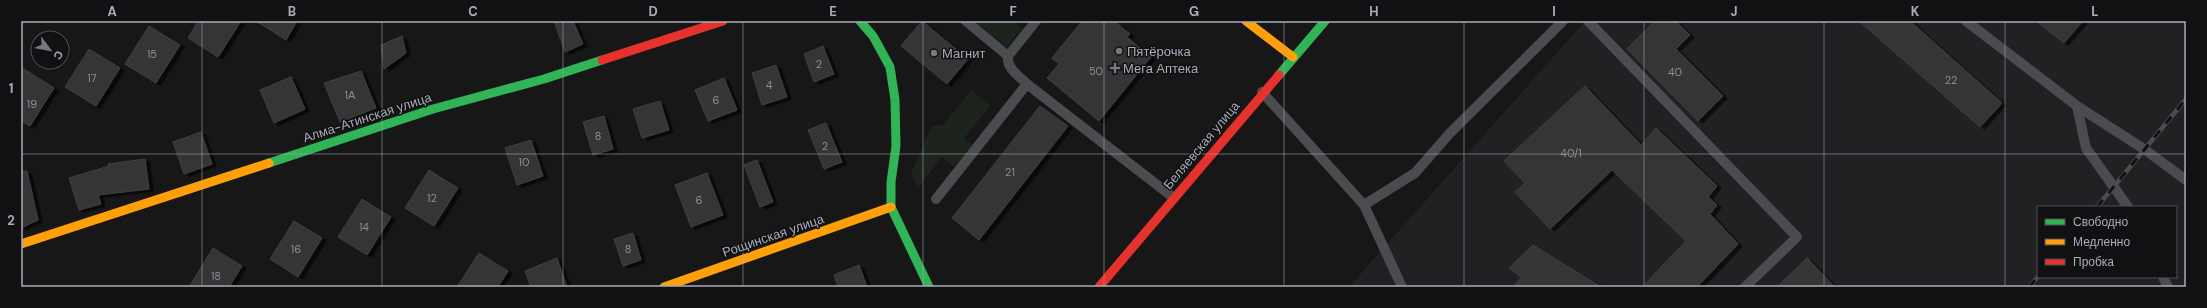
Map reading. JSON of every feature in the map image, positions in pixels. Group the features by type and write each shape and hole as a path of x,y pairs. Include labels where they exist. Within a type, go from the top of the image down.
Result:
{"street":[{"name":"Алма-Атинская улица","path":"21,244 432,109 544,79 723,21"},
{"path":"860,21 873,36 890,66 895,100 896,146 891,182 891,207 929,287"},
{"path":"1246,21 1293,57"},
{"name":"Беляевская улица","path":"1099,287 1262,92 1325,21"},
{"name":"Рощинская улица","path":"664,287 891,207"}],"lane":[{"path":"966,21 1008,56"},
{"path":"1036,21 1008,56 1007,62 1011,68 1027,84 1174,198"},
{"path":"1364,205 1415,173 1450,133 1563,21"},
{"path":"1588,21 1797,237 1745,287"},
{"path":"1966,21 2077,106 2144,149 2186,180"},
{"path":"936,199 1027,84"},
{"path":"1262,92 1364,205 1402,287"},
{"path":"2077,106 2086,148 2127,206"},
{"path":"2164,278 2168,287"}],"shaded area":[{"path":"974,21 1014,21 1022,28 1007,47"},
{"path":"1585,21 2186,21 2186,287 1349,287"},
{"path":"971,90 990,106 964,138 972,145 954,167 942,157 918,187 911,173 932,126 944,124"}],"building":[{"path":"198,21 241,21 218,57 188,38"},
{"path":"256,21 297,21 286,40"},
{"path":"554,21 573,21 583,44 565,52"},
{"name":"Магнит","path":"922,21 968,59 947,84 901,46"},
{"path":"1082,21 1114,21 1130,34 1127,37 1151,57 1099,121 1047,78 1059,64 1052,58"},
{"path":"1655,21 1676,21 1690,35 1676,49 1723,96 1698,121 1627,49"},
{"path":"1859,21 1910,21 2002,103 1980,127"},
{"path":"2036,21 2083,21 2064,43"},
{"path":"149,26 180,45 156,83 125,64"},
{"path":"402,36 406,53 384,69 381,45"},
{"path":"823,46 834,74 814,82 804,54"},
{"path":"89,49 120,68 96,106 65,87"},
{"path":"776,65 787,97 762,105 752,73"},
{"path":"21,67 54,88 30,126 21,121"},
{"path":"361,71 376,108 340,122 324,83"},
{"path":"291,77 305,109 274,123 260,90"},
{"path":"724,78 737,110 708,121 695,90"},
{"path":"1585,86 1641,145 1656,128 1717,186 1708,197 1717,205 1710,214 1738,244 1697,287 1642,287 1686,241 1612,170 1550,229 1515,192 1525,183 1504,161"},
{"path":"660,101 669,130 642,138 633,109"},
{"path":"1040,106 1068,126 979,240 952,218"},
{"path":"604,116 613,149 593,155 583,122"},
{"path":"826,123 842,162 824,169 808,130"},
{"path":"201,132 212,164 184,174 173,142"},
{"path":"531,140 543,176 517,185 505,148"},
{"path":"145,159 149,189 98,195 101,204 79,210 69,178 109,166 108,164"},
{"path":"757,160 773,202 760,207 744,165"},
{"path":"429,170 458,188 434,226 405,208"},
{"path":"21,171 27,171 38,220 21,228"},
{"path":"707,173 723,215 691,227 675,185"},
{"path":"362,199 391,217 367,255 338,237"},
{"path":"294,221 322,238 298,277 270,259"},
{"path":"633,233 641,260 623,266 614,239"},
{"path":"1533,245 1601,287 1513,287 1521,277 1509,268"},
{"path":"213,248 242,266 229,287 189,287"},
{"path":"479,253 508,271 498,287 457,287"},
{"path":"557,258 567,287 531,287 525,271"},
{"path":"1807,258 1835,287 1777,287"},
{"path":"859,265 867,287 838,287 834,275"}],"railway":[{"path":"2098,206 2186,99"},
{"path":"2029,287 2037,278"}],"traffic: fast":[{"path":"860,21 873,36 890,67 895,100 896,146 891,182 891,207 929,287"},
{"path":"1279,75 1325,21"},
{"path":"269,163 433,109 544,79 602,60"}],"traffic: slow":[{"path":"1246,21 1293,57"},
{"path":"21,244 269,163"},
{"path":"664,287 891,207"}],"traffic: jam":[{"path":"602,60 723,21"},
{"path":"1099,287 1279,75"}],"place":[{"name":"Пятёрочка","path":"1119,51"},
{"name":"Магнит","path":"934,53"},
{"name":"Мега Аптека","path":"1115,68"}]}
